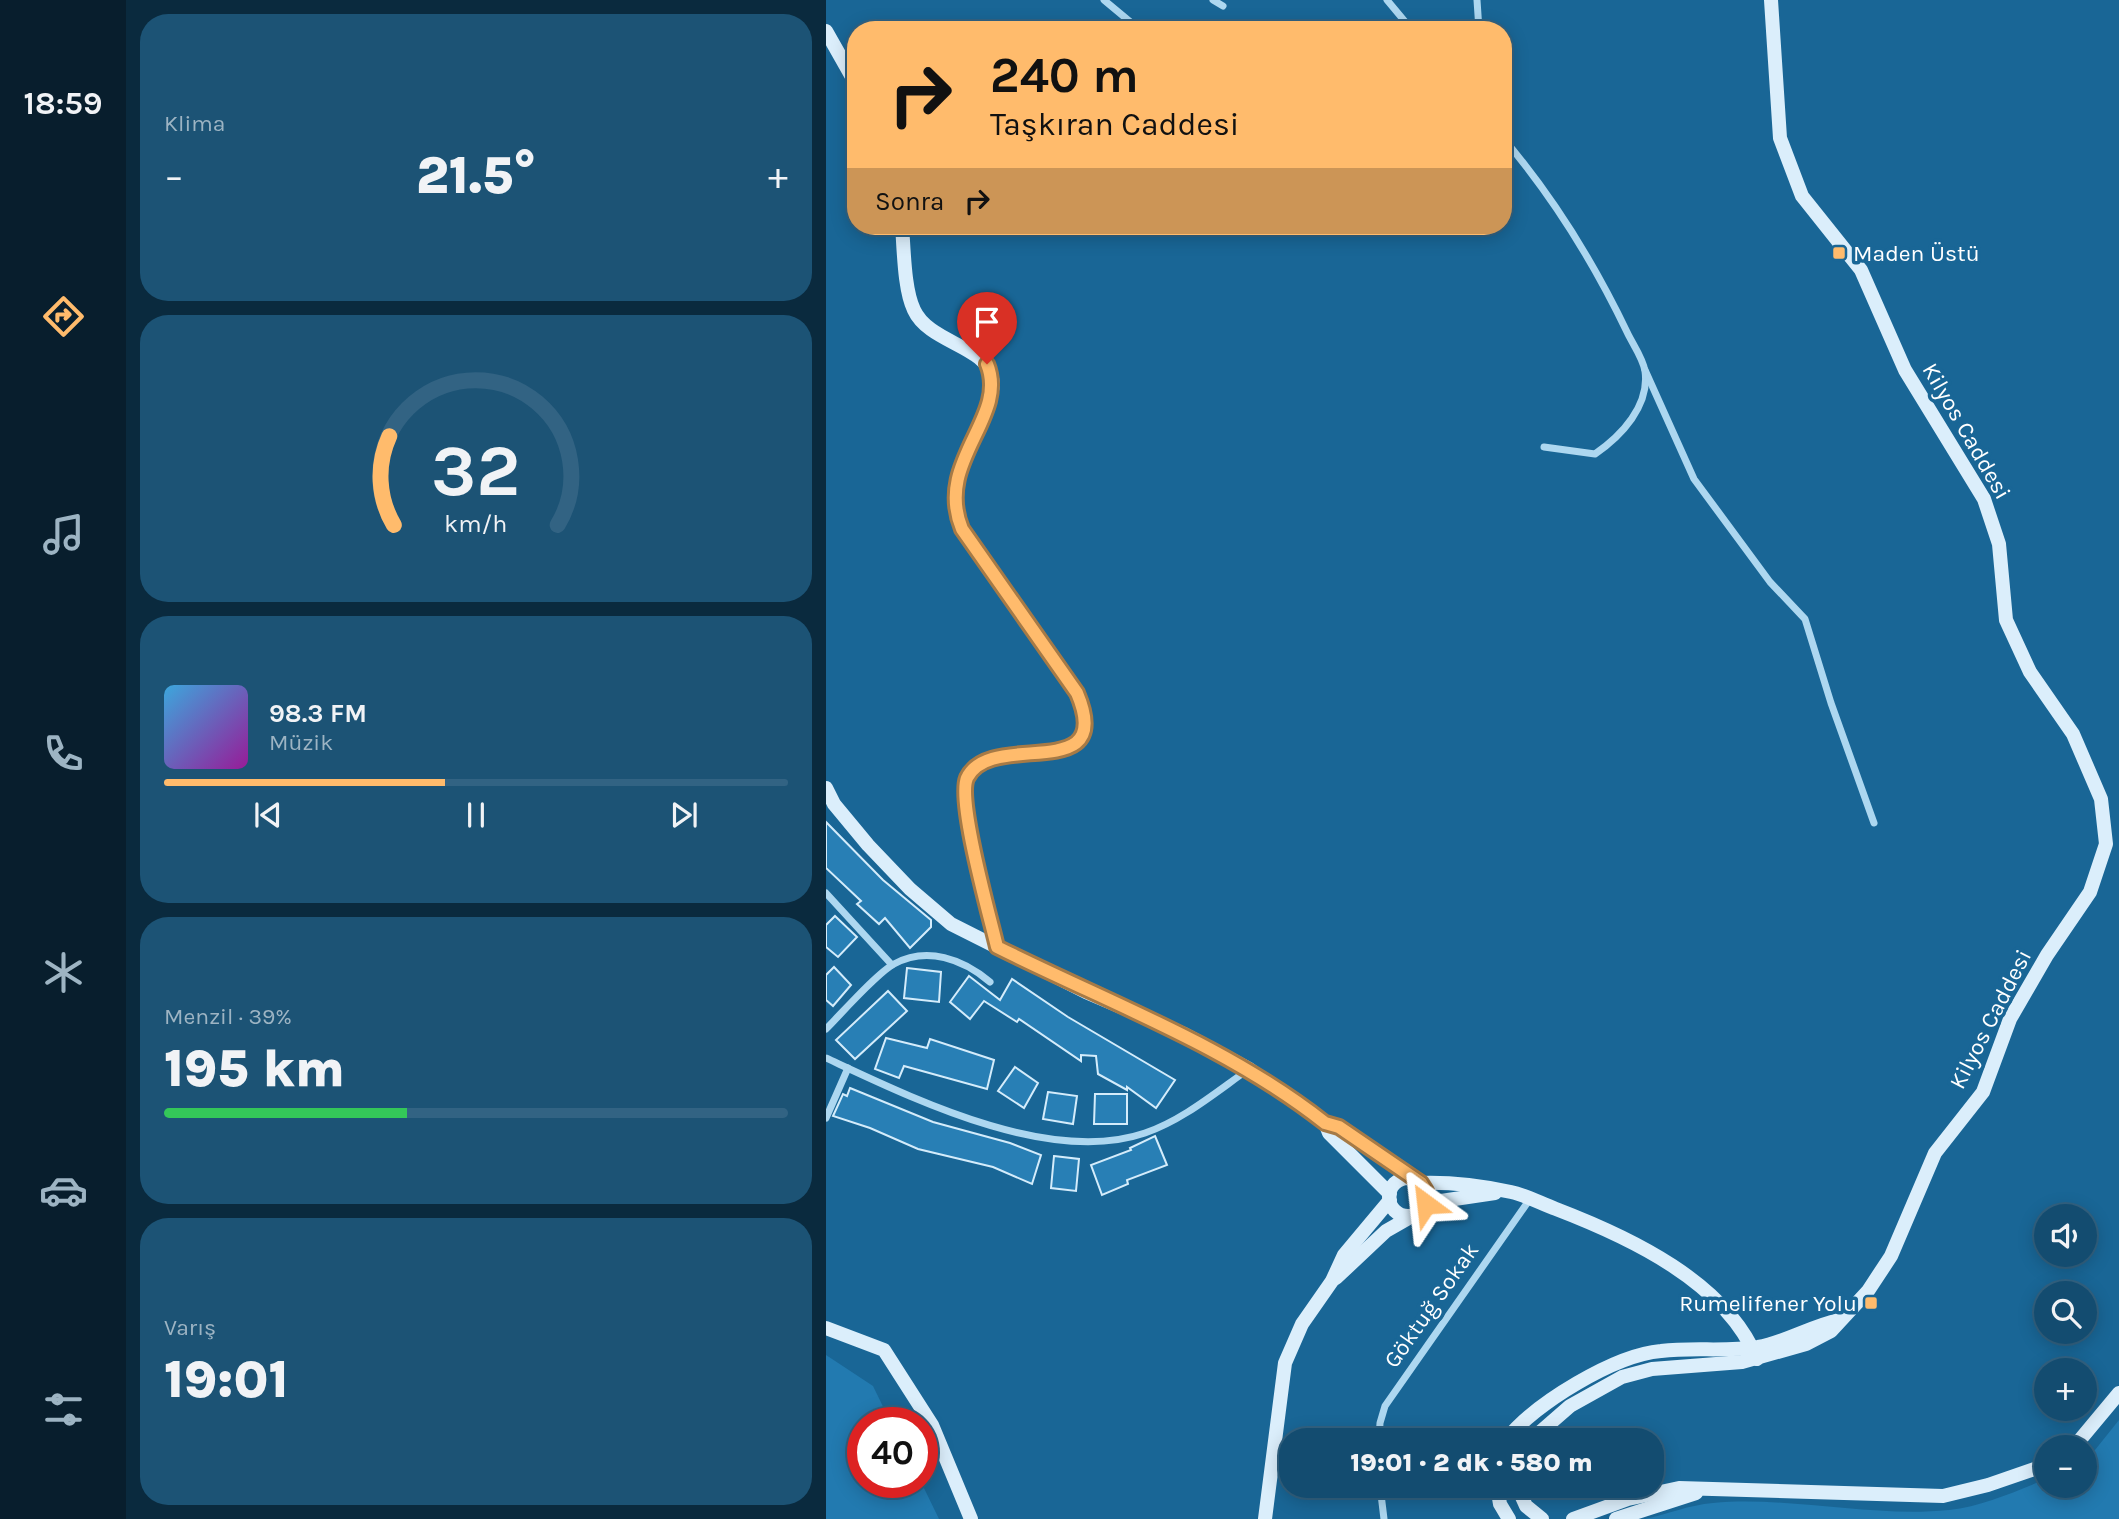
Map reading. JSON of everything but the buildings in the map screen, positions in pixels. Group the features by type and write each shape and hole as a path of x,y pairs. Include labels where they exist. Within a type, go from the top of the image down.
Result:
{"street":[{"path":"1104,0 1129,21"},
{"path":"1213,0 1223,6"},
{"path":"1387,0 1404,21"},
{"path":"1477,0 1478,21"},
{"name":"Kilyos Caddesi","path":"1545,1428 1570,1406 1622,1377 1652,1369 1718,1366 1839,1320 1868,1291 1891,1256 1935,1153 1983,1091 2010,1019 2047,955 2090,892 2106,844 2101,799 2073,734 2030,672 2006,620 1999,544 1984,499 1905,370 1861,270 1802,195 1780,138 1771,0"},
{"path":"826,31 847,69"},
{"path":"1512,148 1530,169 1597,270 1694,479 1770,582 1805,619 1830,703 1874,823"},
{"path":"903,235 914,310 927,328 987,364 993,378 991,395 958,474 955,512 962,529 1077,693 1084,710 1083,734 1076,744 1064,750 999,757 975,767 966,780 971,834 997,947"},
{"path":"1544,447 1572,453 1595,454 1611,443 1634,418 1643,391 1645,370"},
{"path":"826,788 834,804 910,889 951,924 1086,992 1184,1034 1249,1069 1325,1123 1339,1127 1418,1182 1427,1195 1419,1211"},
{"path":"826,892 892,965"},
{"path":"826,1030 892,965 910,958 944,956 973,967 990,982"},
{"path":"826,1058 931,1106 1020,1134 1106,1143 1146,1133 1189,1111 1249,1069"},
{"path":"826,1118 848,1068"},
{"path":"1325,1123 1329,1133 1390,1197 1392,1206 1401,1215 1419,1211"},
{"path":"1265,1519 1285,1363 1302,1324 1332,1281 1344,1255 1390,1197 1397,1182 1409,1178 1418,1182 1513,1192 1629,1240 1675,1268 1717,1302 1755,1353"},
{"path":"1332,1281 1386,1231 1419,1211 1441,1200 1488,1195 1499,1191"},
{"name":"Göktuğ Sokak","path":"1380,1428 1385,1406 1530,1199"},
{"path":"826,1328 884,1350 932,1425 971,1519"},
{"name":"Kilyos Caddesi","path":"1520,1428 1541,1409 1597,1371 1628,1357 1661,1350 1755,1353"},
{"path":"2084,1435 2119,1393"},
{"path":"1573,1519 1628,1499 1679,1488 1943,1496 2034,1469"},
{"path":"1616,1519 1711,1488"},
{"path":"1381,1498 1384,1519"},
{"path":"1499,1498 1507,1518"},
{"path":"1523,1498 1540,1519"}],"shaded area":[{"path":"826,1355 873,1386 883,1407 847,1407 847,1498 929,1498 939,1519 826,1519"},
{"path":"2119,1420 2119,1519 1645,1519 1704,1504 1742,1502 1890,1511 1949,1510 1986,1502 2034,1484 2034,1498 2097,1498 2097,1448"}],"place":[{"name":"Maden Üstü","path":"1839,253"},
{"name":"Rumelifener Yolu","path":"1871,1303"}],"route":[{"path":"987,364 993,378 991,395 958,474 955,512 962,529 1077,693 1084,710 1085,723 1083,734 1076,744 1064,750 999,757 975,767 966,780 971,834 997,947 1086,992 1184,1034 1249,1069 1325,1123 1339,1127 1421,1183 1426,1191 1426,1204"}]}
